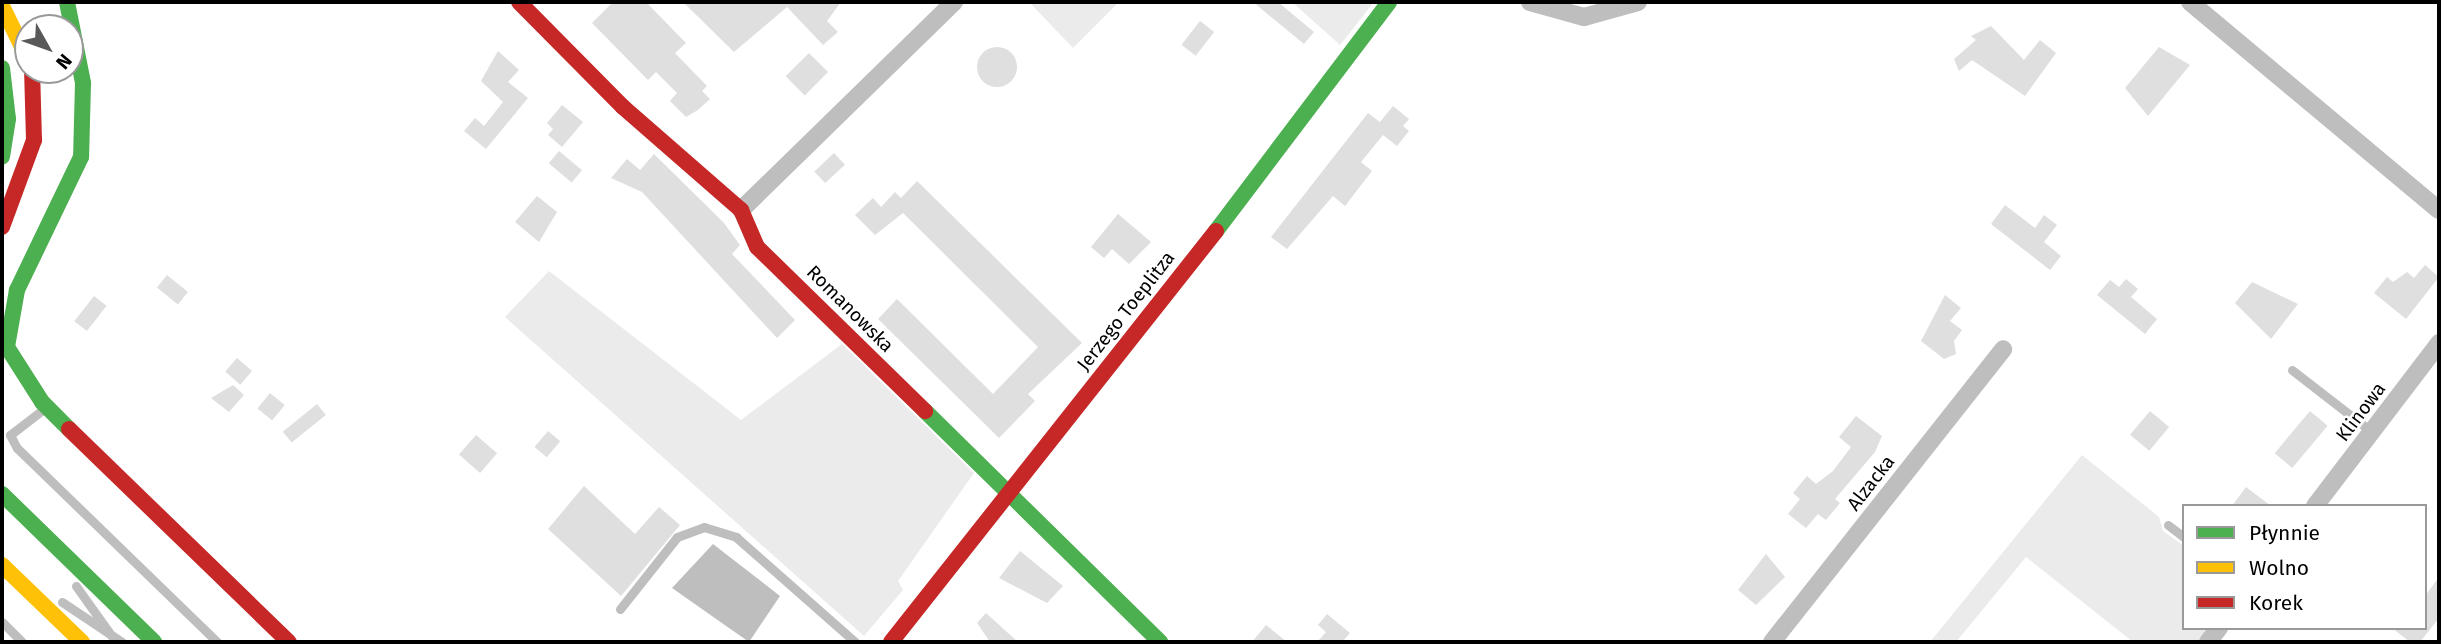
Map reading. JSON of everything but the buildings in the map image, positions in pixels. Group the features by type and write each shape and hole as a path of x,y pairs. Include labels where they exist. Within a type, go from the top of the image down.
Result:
{"main road":[{"path":"67,2 83,83 81,157 7,320 11,356 47,407 289,642"},
{"name":"Romanowska","path":"519,2 623,107 741,210 757,247 1160,642"},
{"name":"Jerzego Toeplitza","path":"891,642 1006,492 1280,150 1389,2"},
{"path":"2,6 14,31"},
{"path":"2,68 8,119 2,157"},
{"path":"2,227 34,140 32,84"},
{"path":"2,477 28,519"},
{"path":"2,494 154,642"},
{"path":"2,564 82,642"}],"street":[{"path":"741,210 954,2"},
{"path":"1530,2 1584,18 1638,2"},
{"path":"2190,2 2439,210"},
{"name":"Klinowa","path":"2317,504 2439,342"},
{"name":"Alzacka","path":"1772,642 2003,349"}],"lane":[{"path":"2292,370 2372,432"},
{"path":"47,407 10,435 17,448 217,642"},
{"path":"28,519 113,638"},
{"path":"2168,525 2182,536"},
{"path":"620,609 677,537 704,527 736,537 855,642"},
{"path":"2,564 122,642"},
{"path":"2,622 22,642"}],"shaded area":[{"path":"1029,2 1119,2 1073,48"},
{"path":"1292,2 1374,2 1340,45"},
{"path":"549,271 741,420 842,344 974,473 898,581 903,590 864,636 505,317"},
{"path":"2082,455 2159,517 2163,531 2182,545 2182,630 2209,630 2200,642 2133,642 2026,557 1956,642 1930,642"},
{"path":"713,544 780,596 749,642 672,588"}],"traffic: fast":[{"path":"67,2 83,83 81,157 17,290 7,347 42,402 69,429"},
{"path":"1216,231 1389,2"},
{"path":"2,68 8,119 2,157"},
{"path":"925,411 1160,642"},
{"path":"2,494 154,642"}],"traffic: slow":[{"path":"2,6 14,30"},
{"path":"2,565 82,642"}],"traffic: jam":[{"path":"519,2 623,107 741,210 757,247 925,411"},
{"path":"2,227 34,140 32,84"},
{"path":"891,642 1216,231"},
{"path":"69,429 289,642"}]}
